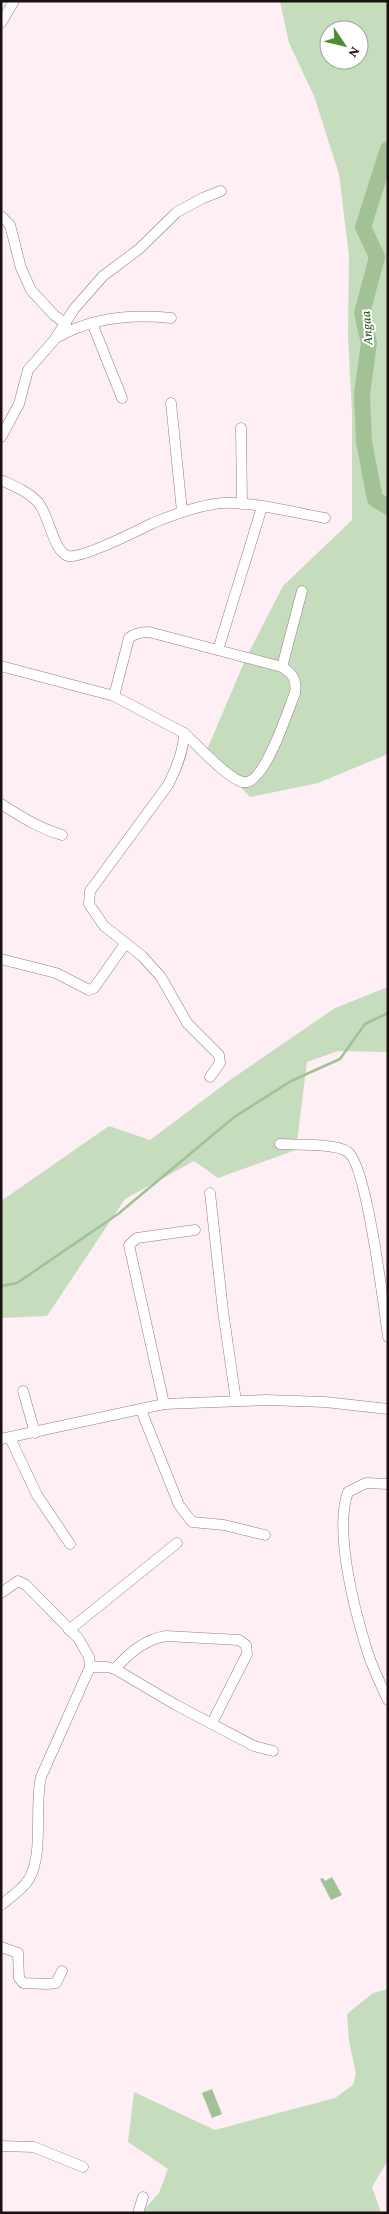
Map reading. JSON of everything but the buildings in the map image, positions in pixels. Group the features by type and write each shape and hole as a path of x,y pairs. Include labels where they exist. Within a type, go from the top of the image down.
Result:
{"street":[{"path":"1,23 14,1"},
{"path":"1,437 19,404 28,370 66,324 74,309 103,276 139,249 177,212 221,191"},
{"path":"1,216 10,225 21,268 31,290 54,315 66,324"},
{"path":"55,338 72,328 118,317 141,315 171,318"},
{"path":"92,323 122,398"},
{"path":"171,403 182,511"},
{"path":"241,428 242,504"},
{"path":"1,480 29,493 39,502 59,549 69,556 76,556 100,547 182,511 233,502 325,518"},
{"path":"218,650 262,507"},
{"path":"282,667 302,591"},
{"path":"1,666 114,696 184,733 230,776 241,782 248,783 258,776 267,761 295,693 296,685 294,678 282,667 149,632 135,633 129,638 114,696"},
{"path":"184,733 184,741 177,767 168,785 90,891 88,904 104,926 142,956 160,977 187,1023 219,1055 220,1063 210,1077"},
{"path":"1,804 40,828 62,834"},
{"path":"1,959 56,973 89,990 94,988 125,944"},
{"path":"280,1144 342,1148 350,1153 360,1179 375,1239 388,1337"},
{"path":"210,1193 223,1311 236,1402"},
{"path":"164,1404 129,1245 138,1238 194,1230"},
{"path":"24,1391 35,1433"},
{"path":"70,1544 38,1495 6,1439 164,1404 325,1402 388,1409"},
{"path":"141,1410 179,1505 185,1515 192,1522 224,1525 265,1536"},
{"path":"388,1484 366,1483 348,1492 343,1503 344,1549 352,1593 366,1648 388,1700"},
{"path":"70,1630 177,1542"},
{"path":"1,1593 18,1581 26,1585 70,1630 89,1657 90,1668 41,1776 37,1793 36,1864 21,1890 1,1905"},
{"path":"115,1669 129,1654 156,1637 239,1640 246,1645 247,1654 212,1723"},
{"path":"90,1668 107,1666 115,1669 254,1746 273,1751"},
{"path":"1,1947 18,1953 19,1978 23,1983 56,1983 62,1971"},
{"path":"1,2146 34,2147 83,2168"},
{"path":"138,2213 143,2198"}],"shaded area":[{"path":"280,1 388,1 388,754 318,783 250,797 206,752 246,658 283,586 352,520 352,412 348,336 349,256 339,174 314,96 289,43"},
{"path":"388,987 388,1052 338,1051 307,1062 296,1150 218,1178 194,1161 125,1199 47,1316 1,1318 1,1201 109,1126 150,1140 230,1080 335,1008"},
{"path":"332,1877 342,1895 331,1900 320,1879 323,1878 325,1881"},
{"path":"388,1989 388,2160 372,2187 381,2213 141,2213 159,2193 168,2169 128,2142 134,2092 215,2130 335,2098 353,2085 356,2074 349,2041 347,2014 373,1993"},
{"path":"212,2089 222,2114 212,2118 202,2093"}],"waterway":[{"name":"Angaa","path":"388,149 363,227 377,257 362,313 369,343 362,394 364,442 375,499 388,507"},
{"path":"1,1286 17,1283 118,1214 233,1118 291,1081 340,1059 365,1024 388,1013"}]}
